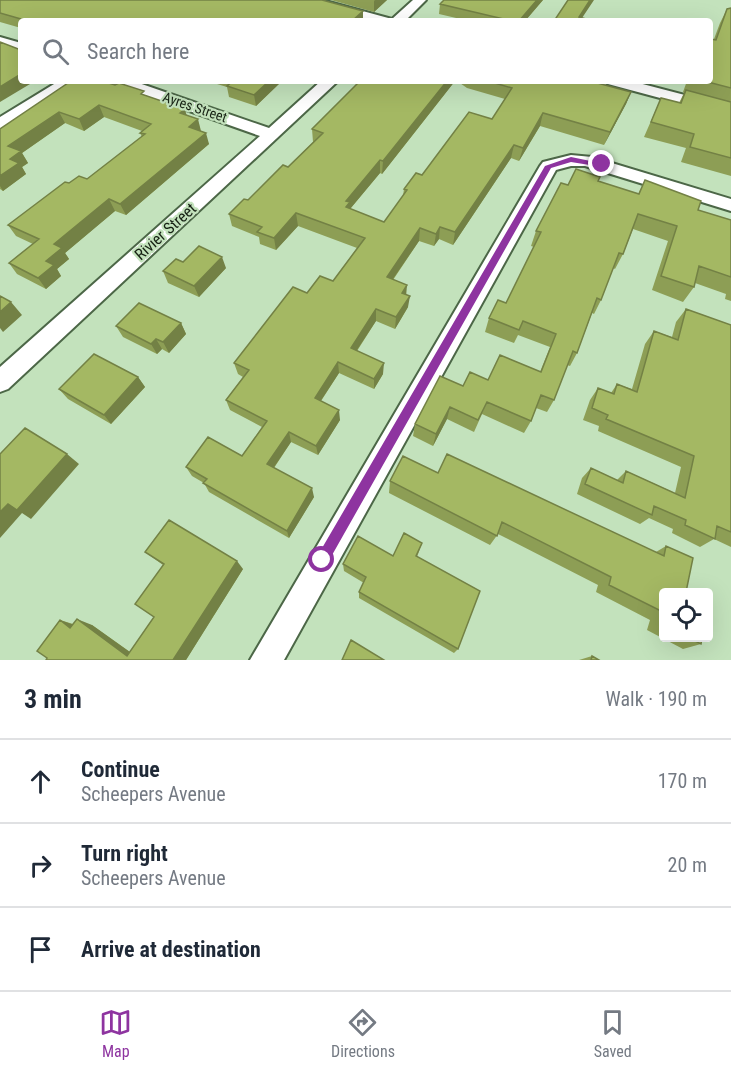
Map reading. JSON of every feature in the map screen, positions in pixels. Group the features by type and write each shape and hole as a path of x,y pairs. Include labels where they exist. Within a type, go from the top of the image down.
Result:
{"street":[{"path":"307,0 375,18"},
{"path":"400,18 420,0"},
{"path":"0,41 18,47"},
{"path":"0,124 65,84"},
{"name":"Ayres Street","path":"127,84 271,134"},
{"name":"Rivier Street","path":"0,382 327,84"},
{"path":"624,84 731,112"},
{"path":"267,660 549,166 571,160 586,160 731,205"}],"building":[{"path":"0,0 322,0 363,11 355,18 18,18 0,13"},
{"path":"444,0 537,0 522,18 499,18 440,4"},
{"path":"568,0 590,0 579,17 582,18 556,18"},
{"path":"731,8 731,88 713,83 713,40 716,40 727,9"},
{"path":"0,42 18,49 18,76 0,87"},
{"path":"67,84 122,84 144,91 141,94 185,109 180,113 198,119 189,127 206,133 120,204 109,199 54,244 62,248 46,261 54,265 38,278 9,263 39,239 8,225 65,182 69,183 79,176 87,179 145,134 140,133 151,124 99,105 79,119 59,112 8,146 21,151 10,159 19,163 0,176 0,129"},
{"path":"229,84 266,84 254,95 227,86"},
{"path":"357,84 445,84 383,161 380,160 346,201 350,202 346,207 384,222 416,173 422,175 469,112 492,119 512,88 498,84 601,84 631,92 610,132 543,113 523,148 514,145 455,232 440,227 436,234 420,228 387,277 407,285 402,293 410,296 396,317 376,309 351,348 384,363 374,379 338,362 315,398 339,410 316,446 289,432 267,464 312,488 287,531 203,483 207,479 186,467 208,437 242,456 267,421 226,400 249,370 234,363 293,287 307,293 320,276 333,281 365,238 296,213 274,238 257,232 262,227 229,214 244,199 248,200 283,165 288,167 323,133 312,129"},
{"path":"686,90 731,102 731,158 690,147 694,134 651,122 661,98 681,103"},
{"path":"576,169 600,177 598,181 639,194 645,180 701,201 698,210 731,220 731,277 699,266 694,287 661,276 677,226 638,214 623,254 619,253 601,300 597,298 577,353 573,351 554,400 541,395 531,421 487,402 478,420 450,407 436,434 415,424 440,376 463,386 470,372 488,380 500,355 541,372 556,334 523,321 519,330 489,318 498,300 506,303 541,232 536,231 561,183 568,185"},
{"path":"199,246 222,257 194,286 163,271 176,259 183,262"},
{"path":"0,296 11,302 0,312"},
{"path":"139,303 181,323 163,342 156,339 151,344 116,326"},
{"path":"686,309 731,325 731,532 717,526 715,539 685,525 686,520 654,506 652,515 585,484 591,468 623,483 626,471 685,498 694,456 606,419 608,415 592,408 598,388 614,394 617,384 637,392 654,331 678,340"},
{"path":"94,354 138,377 104,415 59,389"},
{"path":"25,428 67,454 17,510 8,504 0,512 0,454"},
{"path":"447,454 664,556 666,546 693,558 687,588 659,588 659,610 609,585 611,577 502,522 497,536 390,481 403,456 438,473"},
{"path":"169,520 237,561 173,660 46,660 47,658 37,651 60,620 70,628 77,619 127,656 154,617 135,604 164,564 145,552"},
{"path":"404,533 422,543 416,556 480,591 458,649 359,592 366,577 343,564 358,536 393,556"},
{"path":"351,640 384,660 342,660"}],"route":[{"path":"322,560 549,166 571,160 586,160 602,164"}]}
